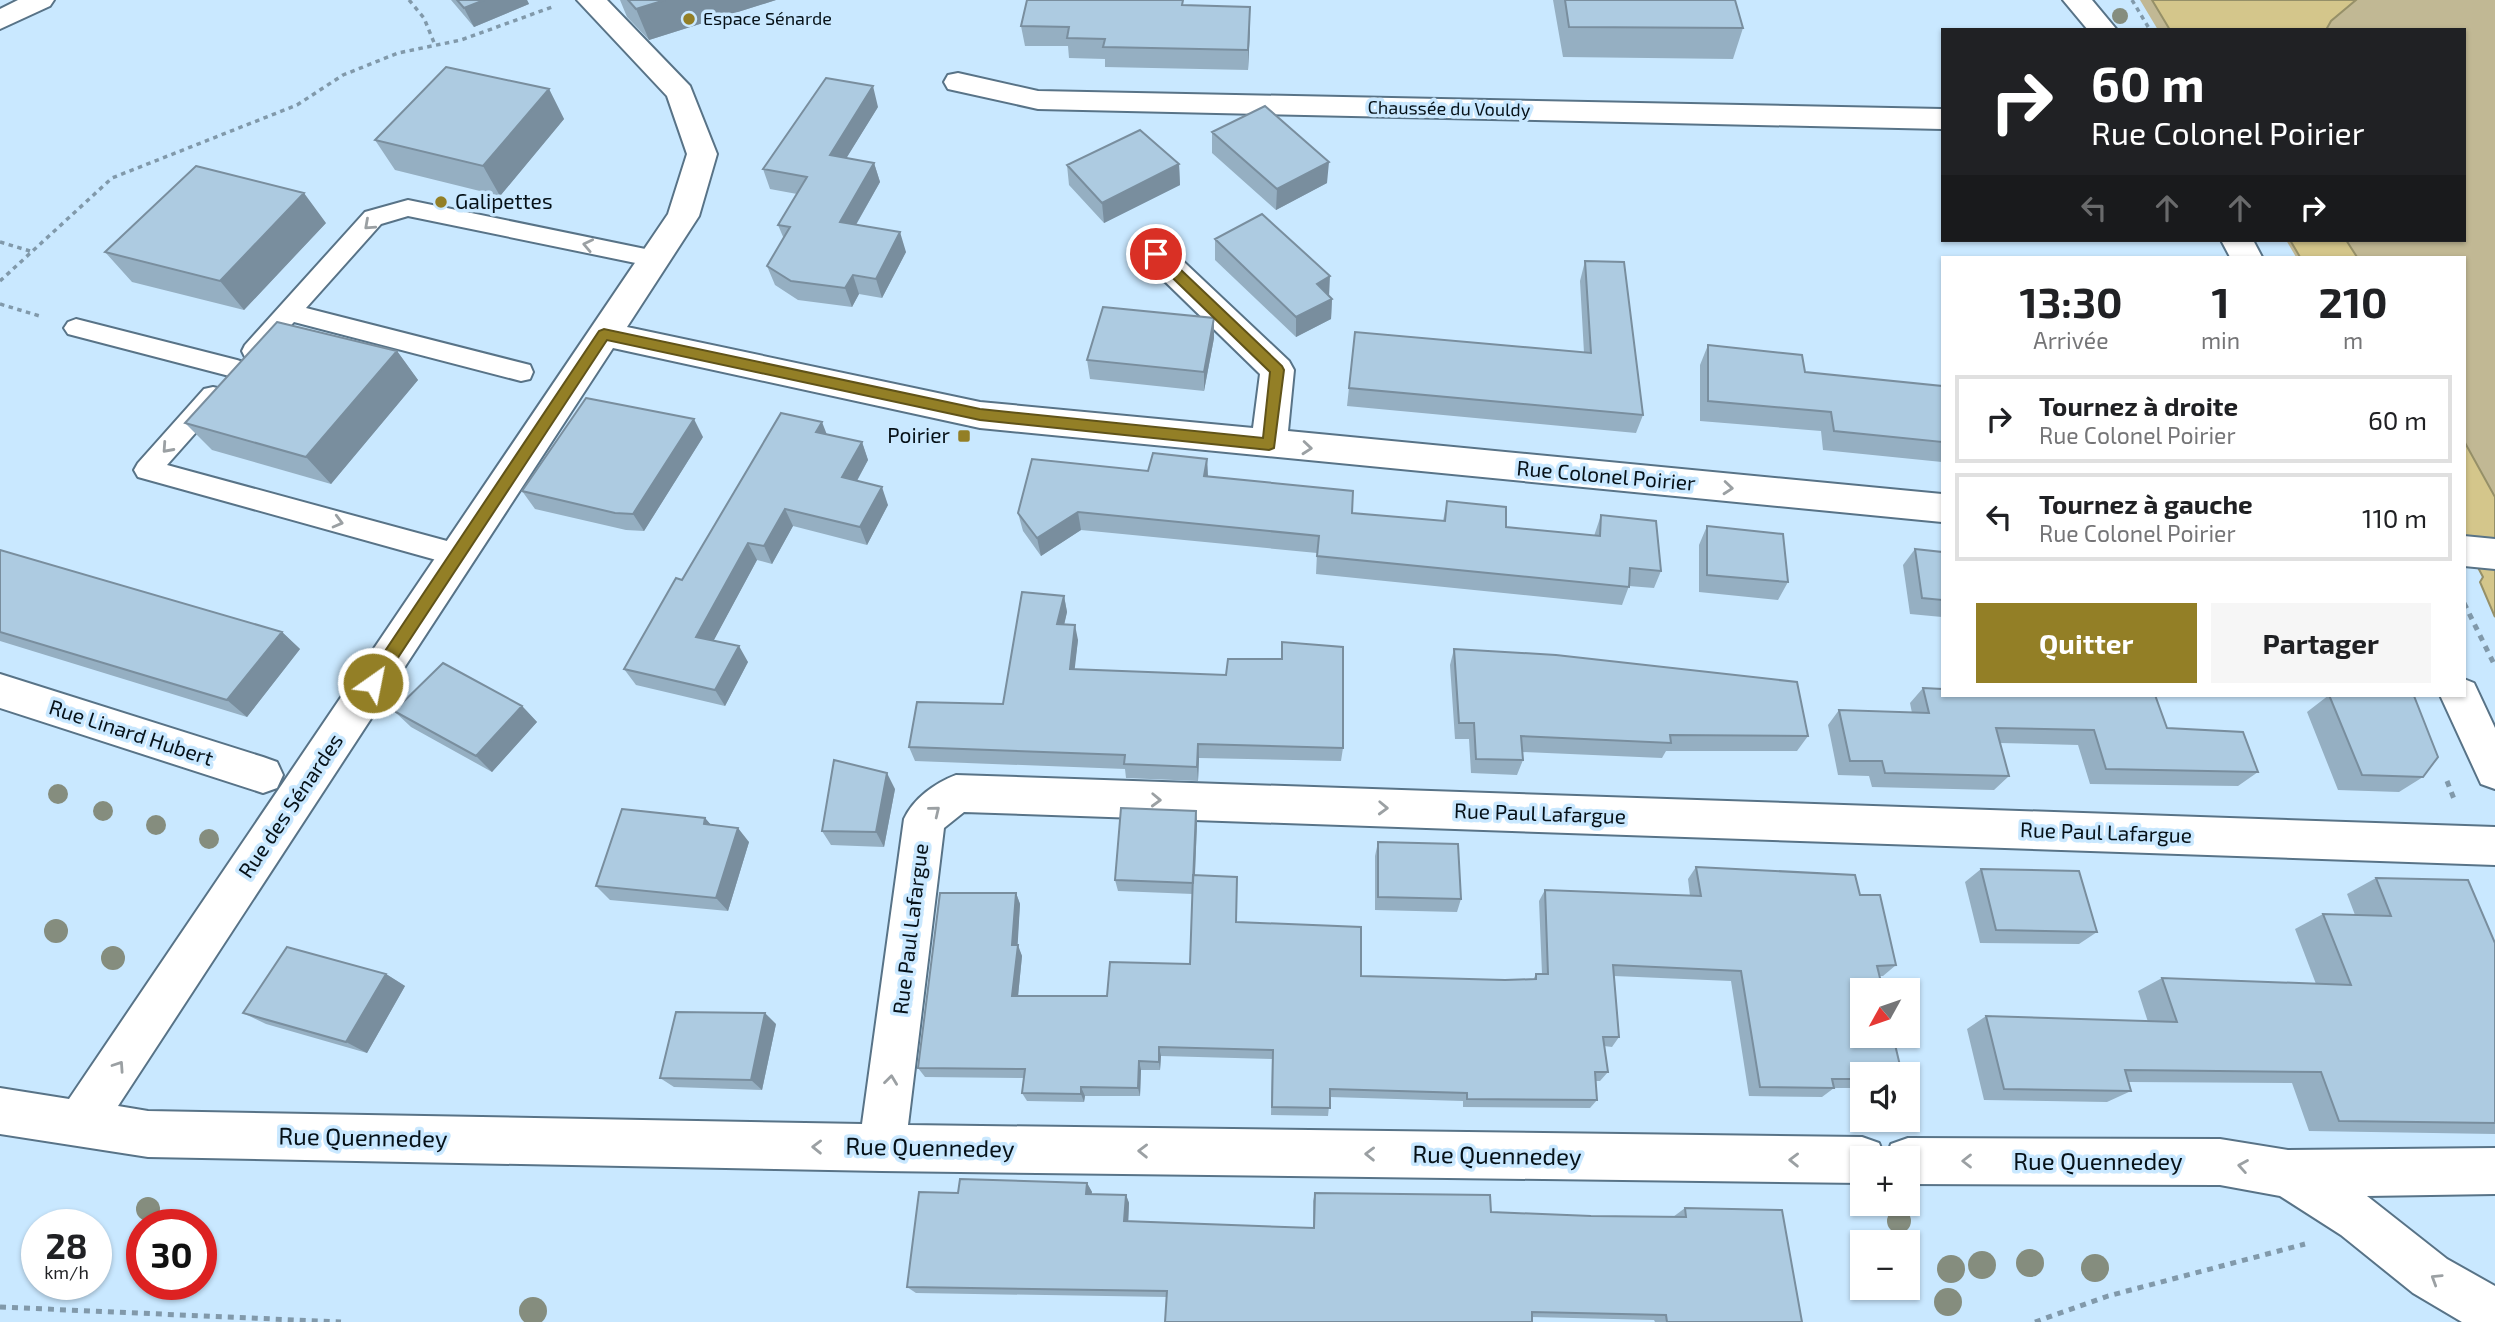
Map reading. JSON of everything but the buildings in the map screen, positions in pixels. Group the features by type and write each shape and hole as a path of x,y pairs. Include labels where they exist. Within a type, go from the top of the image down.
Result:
{"street":[{"path":"0,20 40,0"},
{"name":"Rue des Sénardes","path":"81,1122 683,216 702,154 680,93 591,0"},
{"path":"2077,0 2102,28"},
{"name":"Chaussée du Vouldy","path":"958,82 1038,100 1941,119"},
{"path":"1156,254 1277,370 1269,444"},
{"name":"Rue Colonel Poirier","path":"604,334 980,415 1941,508"},
{"name":"Rue Linard Hubert","path":"0,691 263,775"},
{"path":"2461,697 2495,771"},
{"name":"Rue Paul Lafargue","path":"882,1148 925,819 956,793 2495,846"},
{"name":"Rue Quennedey","path":"0,1111 148,1134 882,1148 1850,1160"},
{"name":"Rue Quennedey","path":"1920,1161 2220,1162 2288,1174 2495,1171"},
{"name":"Rue Quennedey","path":"2288,1174 2369,1227 2430,1276 2495,1314"}],"lane":[{"path":"458,555 147,470 373,218 408,208 654,258"},
{"path":"289,312 521,372"},
{"path":"76,328 237,369"}],"path":[{"path":"409,0 424,18 435,45"},
{"path":"0,281 94,192 113,178 297,105 343,75 398,53 461,40 559,4"},
{"path":"0,242 31,251"},
{"path":"0,304 76,328"},
{"path":"2466,607 2495,666"},
{"path":"2035,1322 2108,1296 2369,1227"},
{"path":"0,1307 341,1322"}],"shaded area":[{"path":"2140,0 2495,0 2495,513 2466,514 2466,256 2295,256 2287,242 2466,242 2466,28 2157,28"},
{"path":"2152,0 2356,0 2331,21 2327,28 2169,28"},
{"path":"2291,242 2347,242 2356,256 2299,256"},
{"path":"2466,445 2495,497 2495,617 2480,582 2483,577 2466,545"}],"place":[{"name":"Espace Sénarde","path":"689,19"},
{"name":"Galipettes","path":"441,202"},
{"name":"Poirier","path":"964,436"}],"route":[{"path":"373,683 604,334 980,415 1269,444 1277,370 1156,254"}]}
